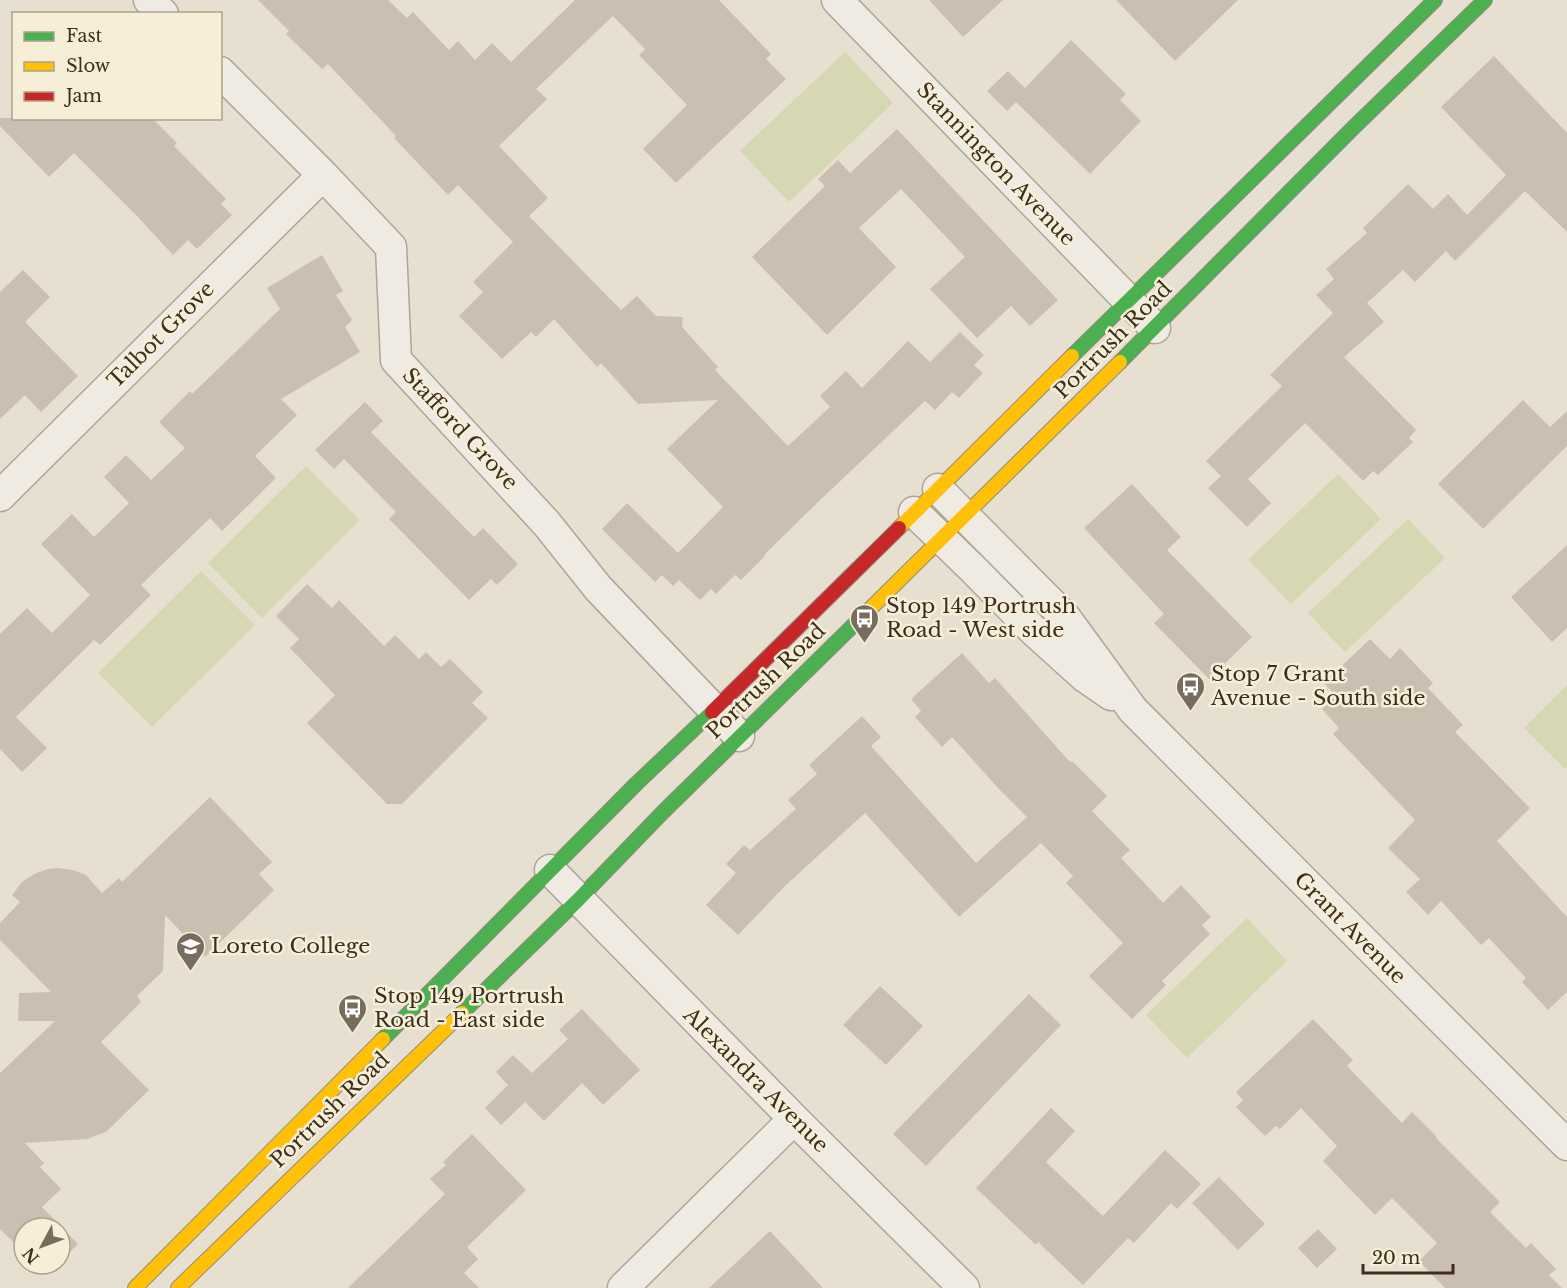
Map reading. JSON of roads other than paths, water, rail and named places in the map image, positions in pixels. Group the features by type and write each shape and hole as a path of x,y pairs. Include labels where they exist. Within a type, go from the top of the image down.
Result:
{"highway":[{"name":"Portrush Road","path":"135,1288 550,870 1435,0"},
{"name":"Portrush Road","path":"178,1288 578,900 739,736 1485,0"}],"street":[{"path":"149,0 161,12"},
{"name":"Stannington Avenue","path":"837,0 1155,328"},
{"name":"Stafford Grove","path":"222,74 391,247 396,360 547,524 598,588 739,736"},
{"name":"Talbot Grove","path":"0,496 322,175"},
{"name":"Grant Avenue","path":"938,489 1065,617 1133,710 1567,1145"},
{"name":"Grant Avenue","path":"914,512 1084,677 1133,710"},
{"name":"Alexandra Avenue","path":"550,870 794,1119 964,1288"},
{"path":"623,1288 794,1119"}],"place":[{"name":"Stop 149 Portrush Road - West side","path":"865,644"},
{"name":"Stop 7 Grant Avenue - South side","path":"1190,712"},
{"name":"Loreto College","path":"190,972"},
{"name":"Stop 149 Portrush Road - East side","path":"353,1034"}]}
